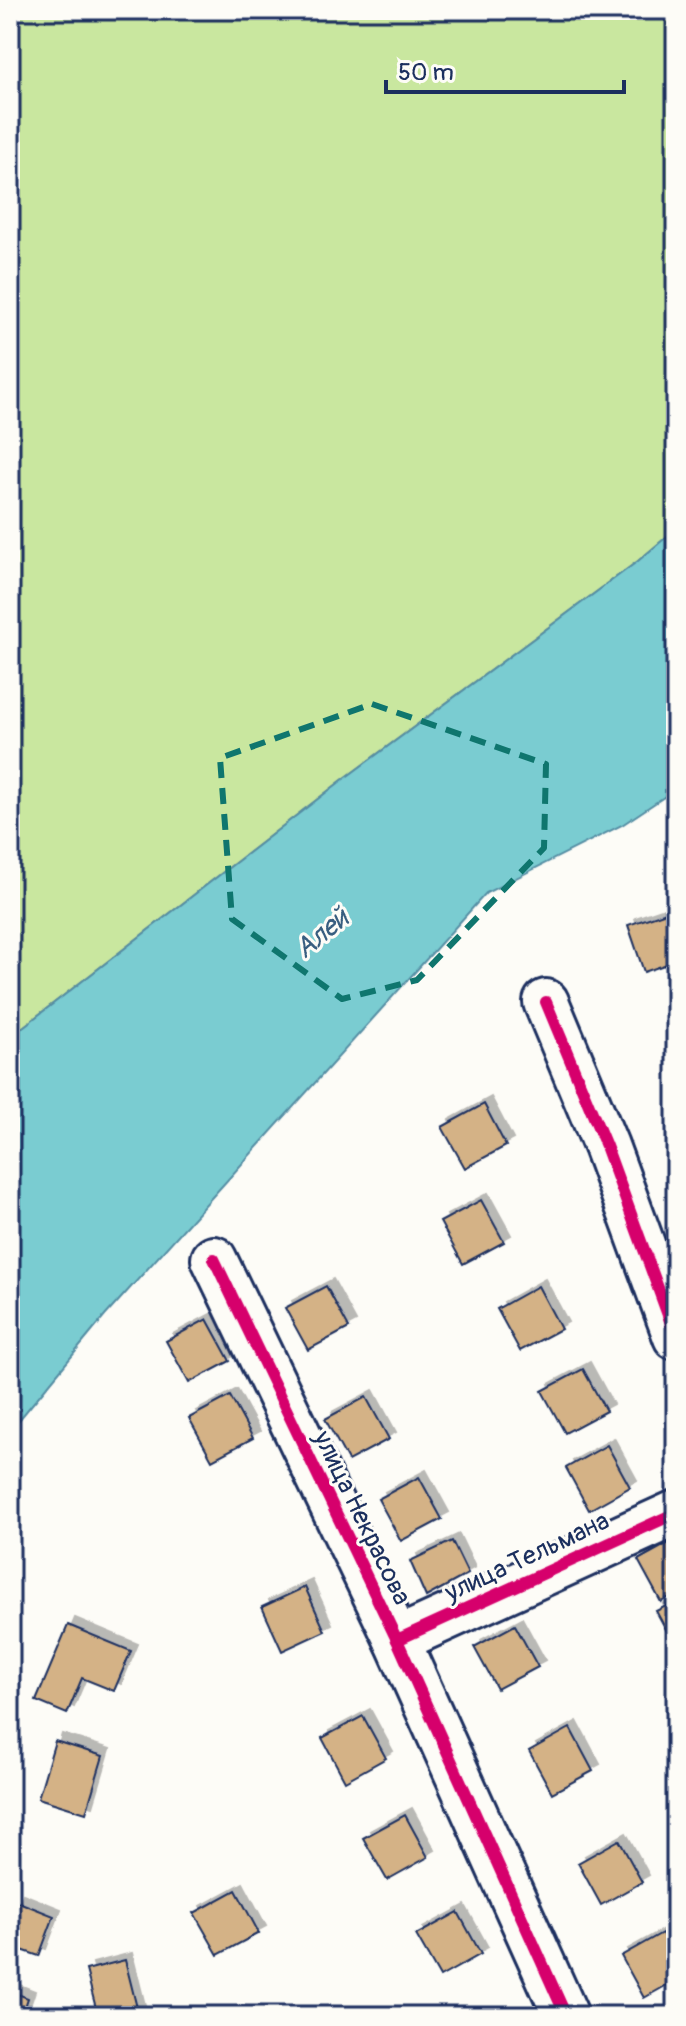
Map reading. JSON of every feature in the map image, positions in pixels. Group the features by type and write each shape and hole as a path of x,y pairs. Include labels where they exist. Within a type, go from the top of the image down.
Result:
{"street":[{"path":"546,1002 606,1146 676,1337"},
{"name":"улица Некрасова","path":"214,1259 397,1640 566,2016"},
{"name":"улица Тельмана","path":"397,1640 676,1513"}],"highlighted area":[{"path":"372,704 546,764 544,848 417,980 342,999 232,919 220,758"}],"green space":[{"path":"10,10 676,10 676,529 638,561 341,781 10,1037"}],"water":[{"name":"Алей","path":"676,529 676,789 622,825 486,893 105,1316 10,1431 10,1037 341,781 638,561"}],"building":[{"path":"672,910 676,923 676,961 644,972 628,925"},
{"path":"484,1104 506,1146 465,1168 442,1127"},
{"path":"481,1200 504,1242 463,1264 440,1222"},
{"path":"326,1286 349,1328 308,1350 285,1308"},
{"path":"538,1286 561,1329 520,1351 497,1309"},
{"path":"207,1319 230,1361 189,1383 166,1341"},
{"path":"583,1369 606,1411 565,1433 542,1391"},
{"path":"230,1396 253,1438 212,1460 189,1418"},
{"path":"366,1397 389,1439 348,1461 325,1419"},
{"path":"607,1445 630,1487 589,1510 566,1468"},
{"path":"419,1477 442,1519 401,1541 378,1499"},
{"path":"676,1539 676,1593 661,1602 638,1560"},
{"path":"452,1541 468,1574 426,1597 410,1561"},
{"path":"305,1587 325,1631 282,1651 262,1607"},
{"path":"676,1601 676,1648 656,1611"},
{"path":"68,1625 131,1651 114,1691 82,1678 67,1714 36,1701"},
{"path":"515,1625 538,1667 497,1689 474,1647"},
{"path":"363,1716 386,1758 345,1781 322,1738"},
{"path":"570,1728 593,1771 552,1793 529,1751"},
{"path":"55,1741 103,1756 86,1813 38,1798"},
{"path":"405,1815 428,1857 387,1880 363,1838"},
{"path":"619,1840 642,1882 601,1905 578,1863"},
{"path":"236,1890 259,1933 218,1955 194,1913"},
{"path":"16,1901 54,1916 39,1956 10,1946 10,1917"},
{"path":"458,1912 481,1954 440,1977 416,1935"},
{"path":"662,1933 676,1959 676,1980 644,1998 621,1956"},
{"path":"125,1960 139,2016 98,2016 86,1970"},
{"path":"10,1991 28,1998 22,2016 10,2016"}],"cycle path":[{"path":"546,1002 606,1146 676,1337"},
{"path":"214,1259 397,1640 566,2016"},
{"path":"397,1640 676,1513"}]}
